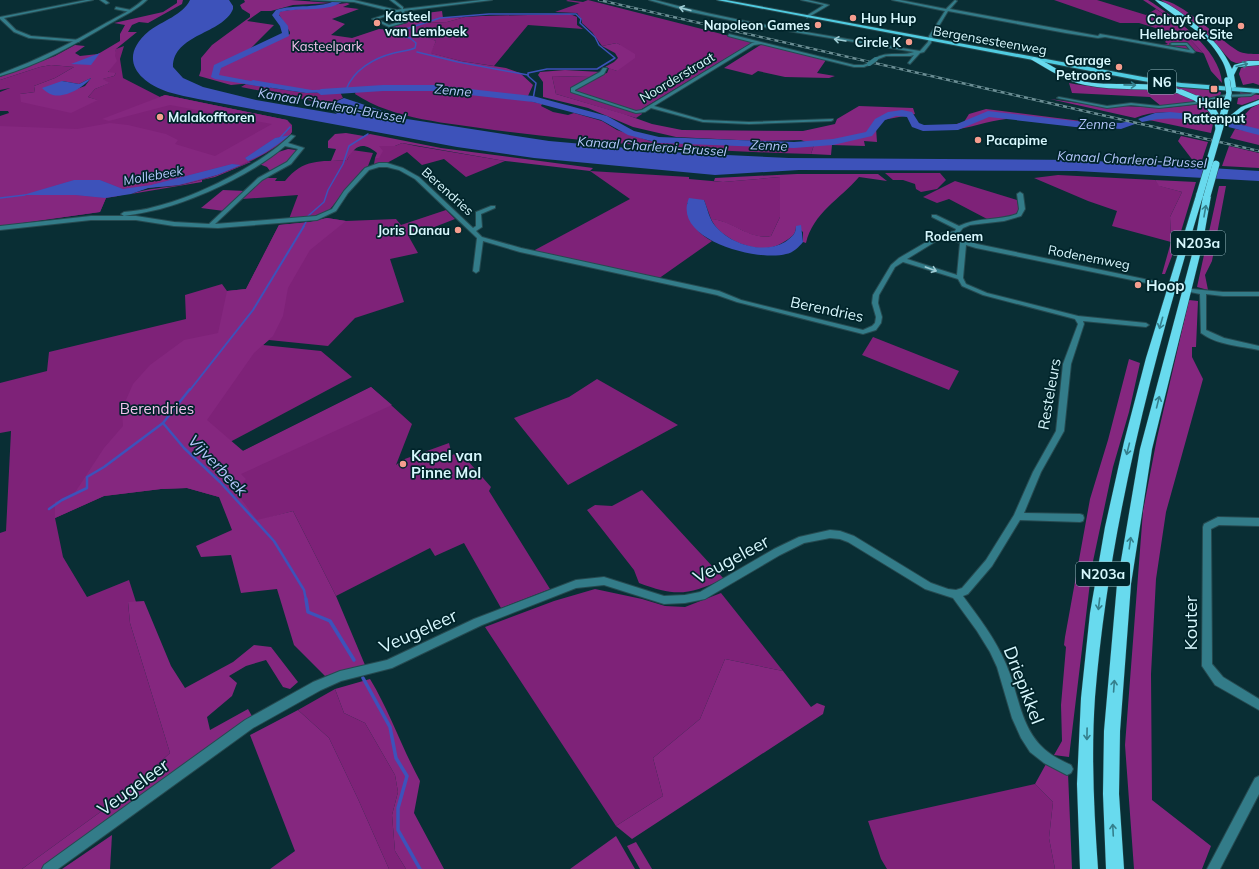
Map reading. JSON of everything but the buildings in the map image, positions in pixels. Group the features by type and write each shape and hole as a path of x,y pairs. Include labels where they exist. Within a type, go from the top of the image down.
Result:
{"highway":[{"name":"N203a","path":"1115,869 1111,794 1112,731 1124,584 1137,496 1146,449 1198,247 1203,195 1228,94 1230,78 1217,57 1204,42 1180,20 1152,0"},
{"name":"N203a","path":"1089,869 1086,786 1087,723 1102,578 1118,490 1138,408 1173,286 1184,240 1203,195 1229,119 1233,94 1230,78 1219,51 1187,20 1157,0"},
{"path":"1034,59 1073,80 1087,84 1157,87 1181,92 1201,100 1215,110 1218,116 1219,128"},
{"path":"1230,78 1236,66 1248,63 1259,63"},
{"path":"1065,75 1064,71 1067,65"},
{"path":"1229,119 1243,108 1259,102"}],"main road":[{"name":"Bergensesteenweg","path":"719,0 1181,85 1256,91"}],"street":[{"path":"1,18 91,0"},
{"path":"102,0 115,8 130,11"},
{"path":"0,75 37,62 79,41 146,0"},
{"path":"312,0 357,1 396,11"},
{"path":"392,0 402,9 408,18 406,21 389,26 374,19 402,9 456,5 490,0"},
{"path":"446,0 456,5"},
{"path":"651,0 691,11 764,26 919,53"},
{"path":"803,0 827,5 807,17"},
{"path":"894,0 1082,35 1098,37 1104,36 1163,45 1193,52 1187,44 1163,45"},
{"path":"910,63 932,40 931,36 947,10 955,1"},
{"path":"417,3 422,7"},
{"path":"1,18 15,31 30,37 79,41"},
{"path":"729,35 854,66 864,66 885,55 919,53"},
{"name":"Noorderstraat","path":"605,69 602,73 573,89 573,92 636,112 646,110 753,44 762,43"},
{"path":"1059,98 1106,106 1131,104 1158,107 1195,103 1224,96 1251,95 1256,91"},
{"path":"651,107 703,121 749,123 831,120"},
{"path":"116,217 156,209 187,197 242,171 273,152 293,136"},
{"path":"210,226 260,179 289,163 301,148 284,144"},
{"path":"273,152 295,147"},
{"name":"Berendries","path":"0,228 66,219 116,217 174,224 210,226 282,222 325,216 334,210 346,192 367,169 382,165 401,169 417,178 480,238 520,250 719,293 739,302 863,332 871,330 878,323 879,317 875,303 876,295 893,266 901,258"},
{"path":"901,258 942,234 958,230 972,222 1006,220 1019,215 1022,209 1020,194"},
{"name":"Berendries","path":"472,230 479,227 478,213 493,207"},
{"path":"934,216 958,230 963,242 960,278 964,285 986,294 1078,318 1146,325"},
{"name":"Rodenemweg","path":"942,234 976,246 1186,289 1203,292 1259,294"},
{"path":"476,271 480,238"},
{"path":"901,258 960,278"},
{"path":"1203,292 1203,331 1211,336 1259,348"},
{"name":"Resteleurs","path":"956,594 965,591 989,563 1018,516 1037,472 1060,431 1067,364 1081,324 1078,318"},
{"path":"1018,516 1080,518"},
{"name":"Kouter","path":"1259,522 1218,521 1207,527 1207,666 1219,681 1259,705"},
{"name":"Veugeleer","path":"48,869 255,721 316,686 340,676 388,665 478,622 576,584 604,581 664,600 685,599 702,596 777,552 802,540 819,535 836,534 851,539 928,586 939,591 956,594"},
{"name":"Driepikkel","path":"956,594 994,648 1002,668 1019,723 1028,741 1036,752 1054,764 1067,769"},
{"path":"1213,869 1259,782"}],"green space":[{"path":"177,0 183,0 182,4 148,23 139,22 132,25 128,32 137,32 116,49 115,56 117,61 108,72 116,73 114,76 103,79 110,83 95,89 88,97 98,100 71,113 21,102 20,94 35,92 34,86 55,78 74,67 51,65 0,80 0,77 55,56 75,45 85,46 75,53 80,56 98,54 120,41 120,34 125,25 114,23 163,12 177,3","holes":["91,78 85,86 60,95 62,81 79,84"]},
{"name":"Kasteelpark","path":"244,0 291,0 332,3 293,5 271,11 261,11 247,21 274,25 250,49 260,49 290,34 278,13 282,11 347,3 350,4 343,7 359,9 332,19 345,24 331,35 352,38 379,29 411,31 436,41 431,53 461,61 506,68 520,73 533,85 528,96 408,85 310,91 252,83 231,85 199,76 201,70 201,58 212,45 250,17 250,14 242,9 240,5 245,2"},
{"path":"588,0 753,42 640,110 642,114 636,118 556,94 552,76 591,77 607,73 609,68 617,71 620,45 617,43 602,46 592,32 582,23 582,20 577,13 555,12 580,3 566,1 583,2"},
{"path":"1054,0 1097,0 1146,15 1156,9 1170,18 1203,53 1163,44 1168,44 1165,42 1172,33 1139,23 1120,23"},
{"path":"1143,0 1148,0 1170,15 1205,46 1219,70 1222,83 1211,71 1204,54 1170,18"},
{"path":"1161,0 1179,6 1238,51 1259,54 1259,62 1236,63 1231,61 1203,30"},
{"path":"442,11 443,18 465,17 447,22 425,23 410,28 406,27 414,24 407,23 409,19 427,17 426,13"},
{"path":"570,14 577,17 577,25 583,29 528,25 494,66 461,61 430,53 436,41 392,27 407,23 414,23 410,28 425,23 447,22 465,17"},
{"path":"617,43 635,54 635,58 617,71 605,67 618,58 615,53 602,46"},
{"path":"762,44 826,60 817,73 835,76 829,78 785,77 758,71 752,75 724,68"},
{"path":"124,46 120,59 123,78 160,97 165,95 287,120 292,125 292,132 271,150 223,173 191,183 148,188 106,198 100,212 0,226 0,116 9,113 8,111 0,111 0,92 10,88 0,90 0,80 51,65 74,67 55,78 34,86 35,92 20,94 97,100 88,97 95,89 109,83 102,79 114,76 116,73 108,73 116,49"},
{"path":"1249,65 1259,65 1259,85 1253,83 1243,85 1239,74 1241,68"},
{"path":"565,70 601,72 591,77 552,76 556,94 652,124 682,130 803,131 835,124 837,119 859,106 913,108 915,114 883,120 876,128 877,142 864,141 865,146 832,145 831,155 811,154 814,145 801,140 758,141 676,137 633,127 588,108 543,97 543,82 538,75 540,72"},
{"path":"1069,83 1096,87 1164,90 1183,94 1198,101 1161,106 1150,97 1072,93"},
{"path":"246,84 306,93 340,92 343,98 328,104 241,87"},
{"path":"1166,85 1221,92 1218,107 1217,109 1212,105"},
{"path":"382,89 462,92 502,96 542,104 541,106 553,112 568,115 574,113 602,121 617,130 650,141 785,147 814,145 811,154 771,153 652,146 533,135 459,125 404,115 370,103 355,94 356,91"},
{"path":"1240,92 1259,95 1259,99 1242,105 1237,104 1238,98 1241,97"},
{"path":"165,95 287,120 292,131 290,135 275,138 245,158 248,161 241,165 232,164 151,185 123,189 100,180 74,180 25,195 75,195 106,198 100,212 0,226 0,126 77,129 110,123 128,125 166,134 178,140 175,144 215,156 272,124 170,105 109,121 102,119"},
{"path":"1050,99 1106,107 1124,106 1164,108 1201,104 1211,113 1212,120 1183,114 1163,112 1135,118"},
{"path":"1259,104 1259,131 1237,123 1251,108"},
{"path":"986,109 1091,123 1008,116 1006,119 959,129 952,130 949,126 964,122 969,114"},
{"path":"1171,115 1213,124 1211,133 1149,120"},
{"path":"1235,129 1259,133 1259,145 1230,138"},
{"path":"346,133 364,136 370,134 441,148 593,168 590,171 505,161 402,143 395,146 379,146 383,151 379,158 375,158 377,153 372,149 360,146 353,151 347,160 331,161 336,149 328,148 328,141 335,134"},
{"path":"1181,136 1208,142 1201,163 1194,162 1178,141"},
{"path":"402,143 505,161 466,177 444,159 422,165 407,152 385,164 374,164 375,158 379,158 379,146 395,146"},
{"path":"1229,146 1259,153 1259,168 1222,166"},
{"path":"288,149 296,150 286,164 270,171 267,167 259,164 275,153"},
{"path":"352,150 373,153 368,166 363,169 327,213 315,217 289,219 298,195 242,199 263,178 277,178 275,181 285,181 299,168 306,165 320,161 347,160"},
{"path":"251,162 215,177 202,180 202,182 131,194 144,190 199,181"},
{"path":"590,171 689,177 689,179 723,182 780,177 780,217 771,236 755,235 719,220 711,219 704,200 687,203 695,226 706,238 712,241 658,279 533,251 630,199"},
{"path":"885,173 940,173 946,180 937,189 921,192 916,189 915,184 903,180 893,180"},
{"path":"797,174 878,174 887,181 859,177 821,215 810,232 806,243 803,242 803,232 796,226 795,232 792,236 780,244 767,248 751,247 727,237 720,231 711,219 719,220 755,235 771,236 780,217 780,177 723,182 714,181 715,178"},
{"path":"1058,175 1155,180 1160,186 1182,192 1170,217 1171,242 1112,226 1117,211 1088,201 1034,178"},
{"path":"1155,180 1196,182 1179,238 1165,274 1162,274 1171,242 1170,217 1182,192 1159,186"},
{"path":"955,181 1017,200 1019,210 1013,217 989,220 949,199 937,203 923,197"},
{"path":"1219,186 1226,186 1212,261 1205,275 1208,290 1197,287"},
{"path":"223,190 246,191 224,211 201,208"},
{"path":"446,210 455,219 409,237 418,253 390,259 404,302 355,318 328,346 269,340 263,345 321,351 352,377 230,442 243,451 371,387 412,424 396,465 402,460 449,443 452,455 460,452 491,487 489,491 550,589 501,608 464,543 435,556 430,548 336,596 293,511 257,521 219,497 187,488 161,489 104,496 55,518 63,557 87,597 129,580 136,602 128,602 130,623 170,753 121,797 22,869 0,869 0,533 6,531 11,431 0,433 0,383 47,371 49,352 186,319 185,295 222,284 227,291 246,289 279,225 310,222 327,218 346,221 396,219 401,225"},
{"path":"327,218 346,221 310,250 288,288 283,316 273,336 254,353 207,420 243,451 371,387 392,405 241,474 246,479 235,491 257,520 293,511 336,596 365,665 325,676 294,645 277,589 241,593 231,555 201,557 196,546 232,530 219,497 187,488 161,489 104,496 55,518 55,502 74,494 104,448 123,426 122,409 133,384 150,365 184,340 218,333 227,291 246,289 279,225 310,222"},
{"path":"1189,300 1198,301 1196,347 1192,347 1192,357 1203,379 1166,512 1156,579 1151,674 1152,800 1211,846 1202,869 1134,869 1125,745 1143,511 1157,438"},
{"path":"873,337 959,371 949,390 862,355"},
{"path":"1129,359 1140,363 1129,412 1113,467 1092,566 1069,757 1054,755 1062,741 1061,705 1066,647 1064,645 1090,499 1108,440"},
{"path":"597,379 678,425 568,485 514,418 569,397"},
{"path":"642,490 724,579 701,588 682,592 663,591 639,583 634,570 587,510 595,505 612,506"},
{"path":"595,589 642,599 665,606 685,607 721,593 783,671 725,659 700,719 653,758 663,796 616,826 485,627 554,601"},
{"path":"144,601 171,666 185,688 233,662 254,645 271,647 298,682 290,689 283,687 266,660 246,666 229,676 237,683 232,696 207,717 210,730 248,709 253,718 107,826 41,869 22,869 121,797 170,753 130,623 128,602"},
{"path":"725,659 783,671 811,707 817,703 825,706 823,714 632,839 616,826 663,796 653,758 700,719"},
{"path":"370,679 384,704 420,781 414,813 444,869 406,869 395,851 392,815 398,792 395,775 365,723 344,713 335,689"},
{"path":"335,689 344,713 365,723 395,775 398,792 392,815 395,851 406,869 389,869 329,738 298,710"},
{"path":"298,710 329,738 389,869 270,869 295,851 250,735"},
{"path":"1046,764 1068,773 1072,869 1055,869 1049,838 1053,802 1035,784"},
{"path":"1035,784 1053,802 1049,838 1055,869 887,869 881,859 868,821"},
{"path":"112,835 110,869 62,869"},
{"path":"616,836 635,869 570,869"},
{"path":"636,842 652,869 640,869 627,846"}],"water":[{"name":"Kanaal Charleroi-Brussel","path":"190,0 229,0 233,6 233,9 228,17 219,24 189,41 175,56 173,67 183,78 203,87 256,100 337,114 328,105 344,98 407,119 549,141 685,153 789,158 1080,160 1259,171 1259,181 1076,171 799,170 715,175 534,158 457,147 198,99 168,92 157,87 140,75 135,67 133,59 134,50 149,31 177,14 187,5"},
{"path":"100,53 91,65 71,64"},
{"path":"91,78 84,85 63,95 52,95 42,88 62,81 79,84"},
{"path":"253,80 312,90 342,89 340,92 306,93 246,84"},
{"path":"290,135 259,156 248,161 245,158 275,138"},
{"path":"232,164 241,165 217,175 179,185 148,188 131,194 105,198 75,195 23,195 74,180 100,180 123,189 151,185"},
{"path":"689,198 704,200 713,223 727,237 737,242 757,247 776,246 790,239 796,229 796,226 801,225 803,242 798,248 791,252 773,256 757,255 721,245 705,236 693,226 687,213"}],"waterway":[{"name":"Zenne","path":"267,86 215,77 217,67 286,34 284,26 275,15 278,11 293,8 329,5 341,0"},
{"path":"400,31 440,18 489,14 576,14 581,19 580,23 595,37 599,45 615,58 597,69 547,69 528,73 528,75"},
{"path":"346,90 354,76 365,66 386,55 415,48 416,43 410,38 393,34 397,32"},
{"path":"417,52 458,62 528,75"},
{"path":"528,75 536,83 533,99"},
{"name":"Zenne","path":"321,92 383,88 434,88 533,99 604,118 631,133 659,140 794,145 833,142 869,134 878,121 886,116 896,113 909,114 915,125 923,128 958,127 988,114 1075,124 1121,126 1130,124"},
{"name":"Zenne","path":"1142,119 1155,116 1185,116 1216,121 1259,132"},
{"name":"Mollebeek","path":"279,139 290,127"},
{"name":"Vijverbeek","path":"308,216 324,202 328,190 343,164 349,146 368,134"},
{"name":"Mollebeek","path":"0,198 25,195"},
{"name":"Vijverbeek","path":"303,227 306,222"},
{"name":"Vijverbeek","path":"190,390 253,310 304,226"},
{"name":"Vijverbeek","path":"163,423 190,389"},
{"path":"49,509 62,500 87,488 87,477 104,467 163,423"},
{"name":"Vijverbeek","path":"163,423 184,448 220,482 274,541 304,590 306,600"},
{"name":"Vijverbeek","path":"306,599 308,612 330,621 354,660"},
{"name":"Vijverbeek","path":"363,678 390,727 396,758 407,776 398,808 398,830 420,869"}],"railway":[{"path":"599,0 1259,151"}],"place":[{"name":"Hup Hup","path":"853,18"},
{"name":"Kasteel van Lembeek","path":"377,23"},
{"name":"Napoleon Games","path":"818,25"},
{"name":"Colruyt Group Hellebroek Site","path":"1241,26"},
{"name":"Circle K","path":"909,42"},
{"name":"Garage Petroons","path":"1119,67"},
{"name":"Halle Rattenput","path":"1214,89"},
{"name":"Malakofftoren","path":"160,117"},
{"name":"Pacapime","path":"978,140"},
{"name":"Joris Danau","path":"458,230"},
{"name":"Hoop","path":"1138,285"},
{"name":"Kapel van Pinne Mol","path":"403,464"}],"district":[{"name":"Rodenem","path":"954,236"}]}
